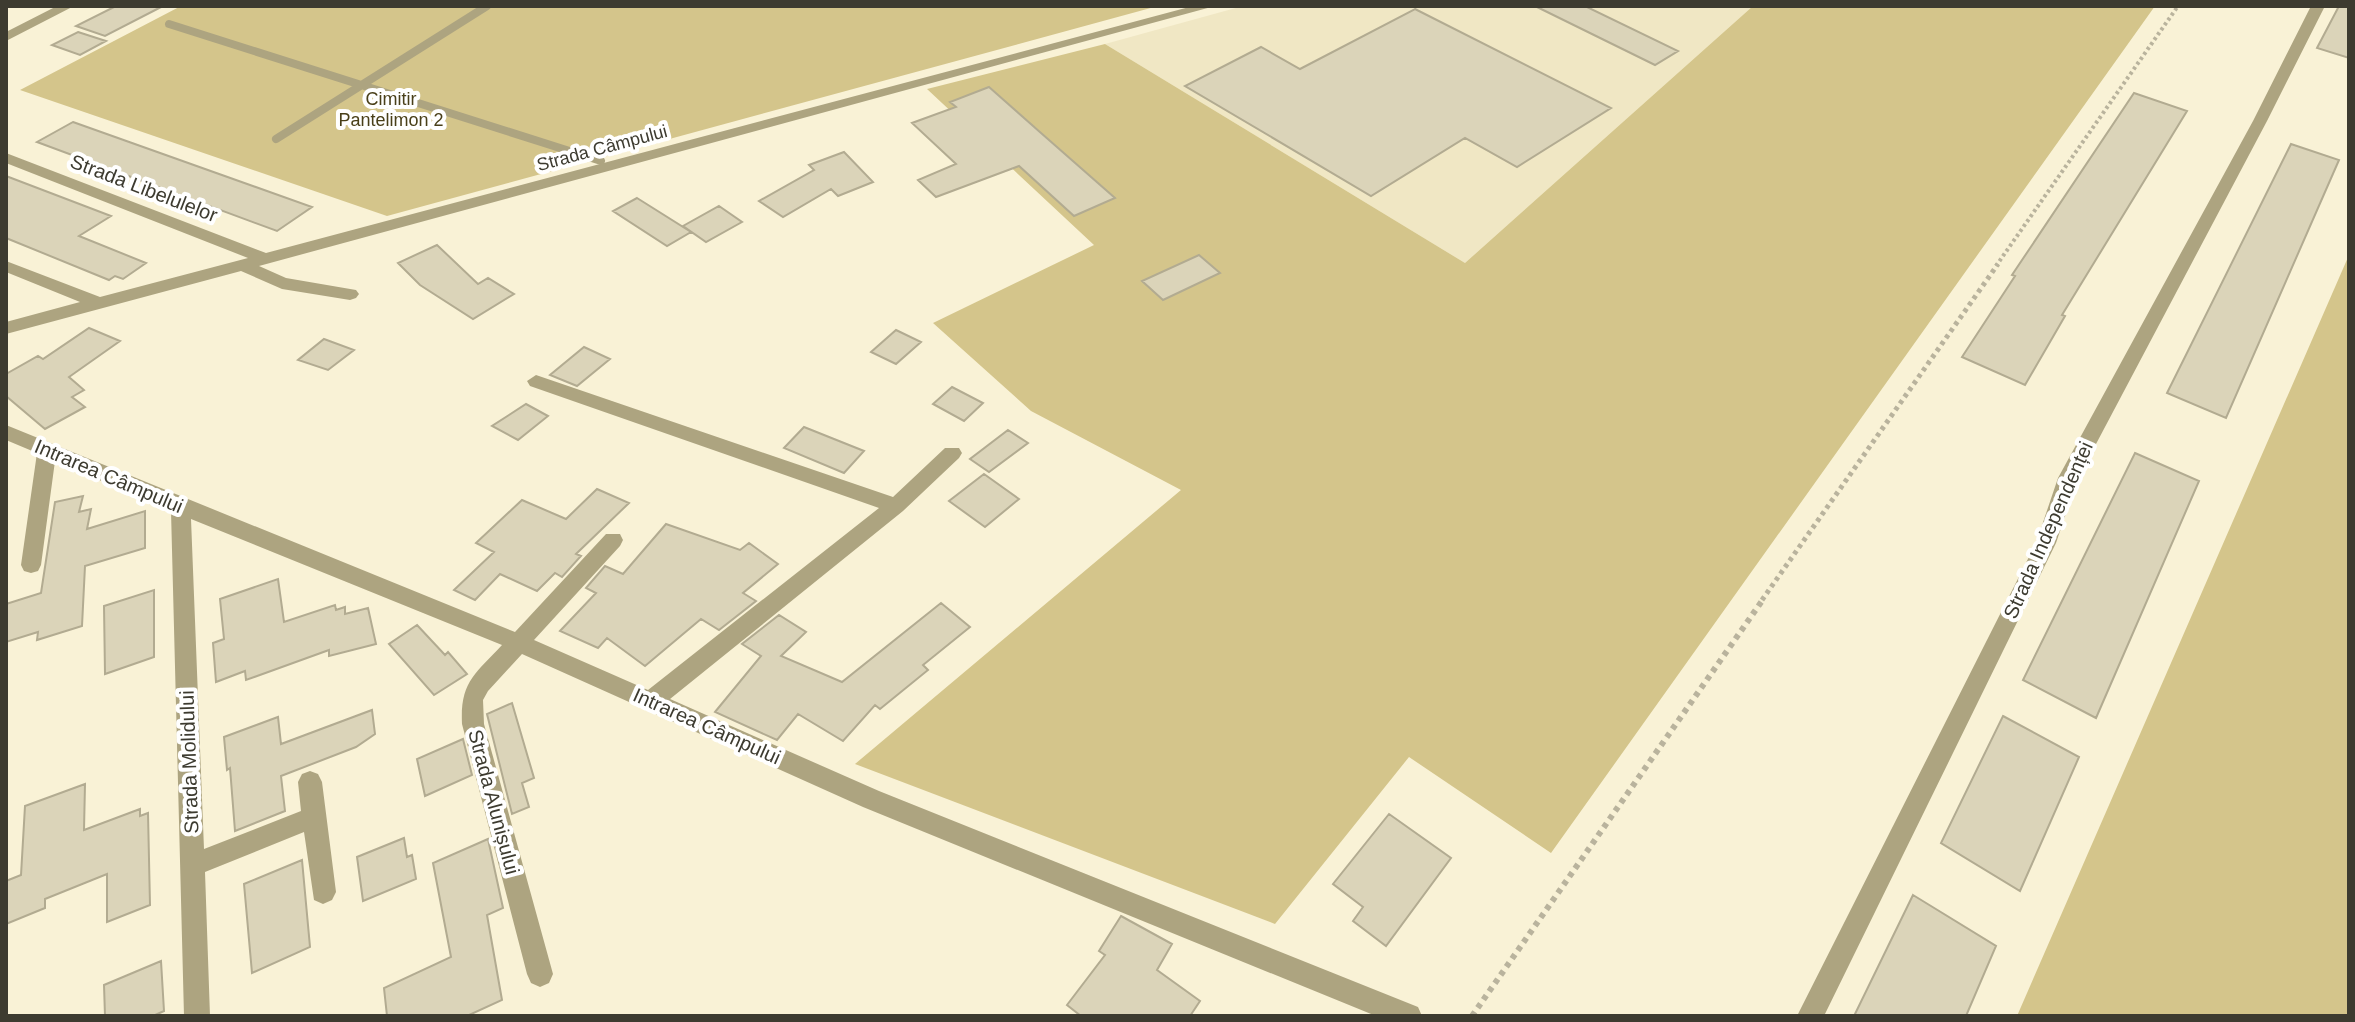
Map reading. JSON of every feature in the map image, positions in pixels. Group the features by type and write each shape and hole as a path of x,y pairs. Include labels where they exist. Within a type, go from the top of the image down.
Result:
{"street":[{"path":"6,37 67,6"},
{"name":"Strada Câmpului","path":"6,328 1208,6"},
{"name":"Strada Independenței","path":"1810,1016 2046,543 2068,478 2260,121 2318,6"},
{"name":"Strada Libelulelor","path":"6,158 267,259"},
{"path":"243,265 282,283 350,294"},
{"path":"6,266 98,303"},
{"path":"536,381 896,506"},
{"name":"Intrarea Câmpului","path":"6,432 181,507 517,642 871,799 1409,1016"},
{"path":"31,565 47,449"},
{"path":"651,701 896,506 952,453"},
{"name":"Strada Molidului","path":"181,507 197,1016"},
{"name":"Strada Alunișului","path":"540,974 471,710 472,699 480,684 517,642 613,540"},
{"path":"310,782 323,892"},
{"path":"192,865 314,817"}],"lane":[{"path":"276,139 487,6"},
{"path":"169,24 601,161"}],"path":[{"path":"1472,1016 2178,6"}],"shaded area":[{"path":"1243,6 1753,6 1465,263 1105,44"}],"green space":[{"name":"Cimitir Pantelimon 2","path":"181,6 1158,6 387,216 20,90"},
{"path":"1753,6 2155,6 1551,853 1409,757 1275,924 855,764 1181,490 1031,411 933,323 1094,245 927,89 1105,44 1465,263"},
{"path":"2349,255 2349,1016 2017,1016"}],"building":[{"path":"116,6 163,6 105,36 76,26"},
{"path":"1535,6 1585,6 1678,51 1655,65"},
{"path":"2339,6 2349,6 2349,58 2317,48"},
{"path":"1415,9 1611,108 1517,167 1465,138 1371,196 1185,86 1261,47 1300,69"},
{"path":"78,32 106,41 80,55 52,45"},
{"path":"989,87 1115,198 1074,216 1019,166 936,197 918,180 956,164 912,123 956,107 950,102"},
{"path":"2134,93 2187,111 2062,315 2065,316 2025,385 1962,357 2015,276 2012,275"},
{"path":"73,122 312,207 277,231 37,142"},
{"path":"2291,144 2339,160 2226,418 2167,393"},
{"path":"844,152 873,182 838,196 831,189 783,217 759,201 814,170 809,165"},
{"path":"6,176 111,216 79,236 146,263 123,279 115,276 109,280 6,238"},
{"path":"637,198 691,232 667,246 613,211"},
{"path":"719,206 742,222 706,242 683,226"},
{"path":"437,245 478,284 488,278 514,294 473,319 420,285 398,263"},
{"path":"1199,255 1220,273 1163,300 1142,281"},
{"path":"89,328 120,341 69,377 84,390 72,397 85,407 45,429 6,396 6,374 38,356 43,359"},
{"path":"896,330 921,342 896,364 871,352"},
{"path":"324,339 354,350 328,370 298,360"},
{"path":"584,347 610,359 577,386 550,375"},
{"path":"952,387 983,403 964,421 933,404"},
{"path":"526,404 548,416 518,440 492,426"},
{"path":"804,427 864,451 844,473 784,448"},
{"path":"1008,430 1028,443 989,472 970,459"},
{"path":"2135,453 2199,481 2096,718 2023,680"},
{"path":"984,474 1019,499 985,527 949,501"},
{"path":"597,489 629,503 576,554 581,556 562,577 555,573 537,591 500,574 475,600 454,590 494,552 476,543 522,500 566,519"},
{"path":"83,496 79,512 91,509 87,529 145,511 145,548 85,566 82,626 37,640 38,632 6,642 6,604 41,593 55,502"},
{"path":"666,524 740,550 749,543 778,564 743,593 756,601 719,630 701,619 645,666 607,638 598,648 560,631 596,593 586,588 605,566 623,574"},
{"path":"278,579 284,622 335,605 336,610 345,607 345,614 368,608 376,644 329,656 329,650 246,680 245,671 216,682 213,643 224,639 220,599"},
{"path":"154,590 154,657 105,674 104,606"},
{"path":"941,603 970,627 923,665 928,670 880,709 875,705 843,741 798,714 777,740 715,712 761,656 742,644 779,615 806,632 781,656 842,682"},
{"path":"417,625 445,655 448,652 467,674 434,695 389,644"},
{"path":"512,703 534,778 522,783 529,807 512,814 487,714"},
{"path":"372,710 375,734 356,747 281,776 285,811 235,831 224,737 278,717 281,744"},
{"path":"2003,716 2079,757 2020,891 1941,843"},
{"path":"463,739 472,775 425,796 417,759"},
{"path":"85,784 84,830 140,809 140,816 148,813 150,905 107,922 107,874 45,899 45,908 6,924 6,881 21,875 25,806"},
{"path":"1389,814 1451,858 1386,946 1353,921 1363,907 1333,884"},
{"path":"404,838 407,857 412,855 416,879 363,901 357,857"},
{"path":"488,839 503,908 487,915 502,1000 467,1016 387,1016 384,988 451,957 433,863"},
{"path":"302,860 310,947 252,973 244,884"},
{"path":"1913,895 1996,946 1966,1016 1854,1016"},
{"path":"1121,916 1172,944 1157,970 1200,1001 1190,1016 1081,1016 1067,1005 1105,955 1099,951"},
{"path":"161,961 164,1011 153,1016 105,1016 104,985"}]}
